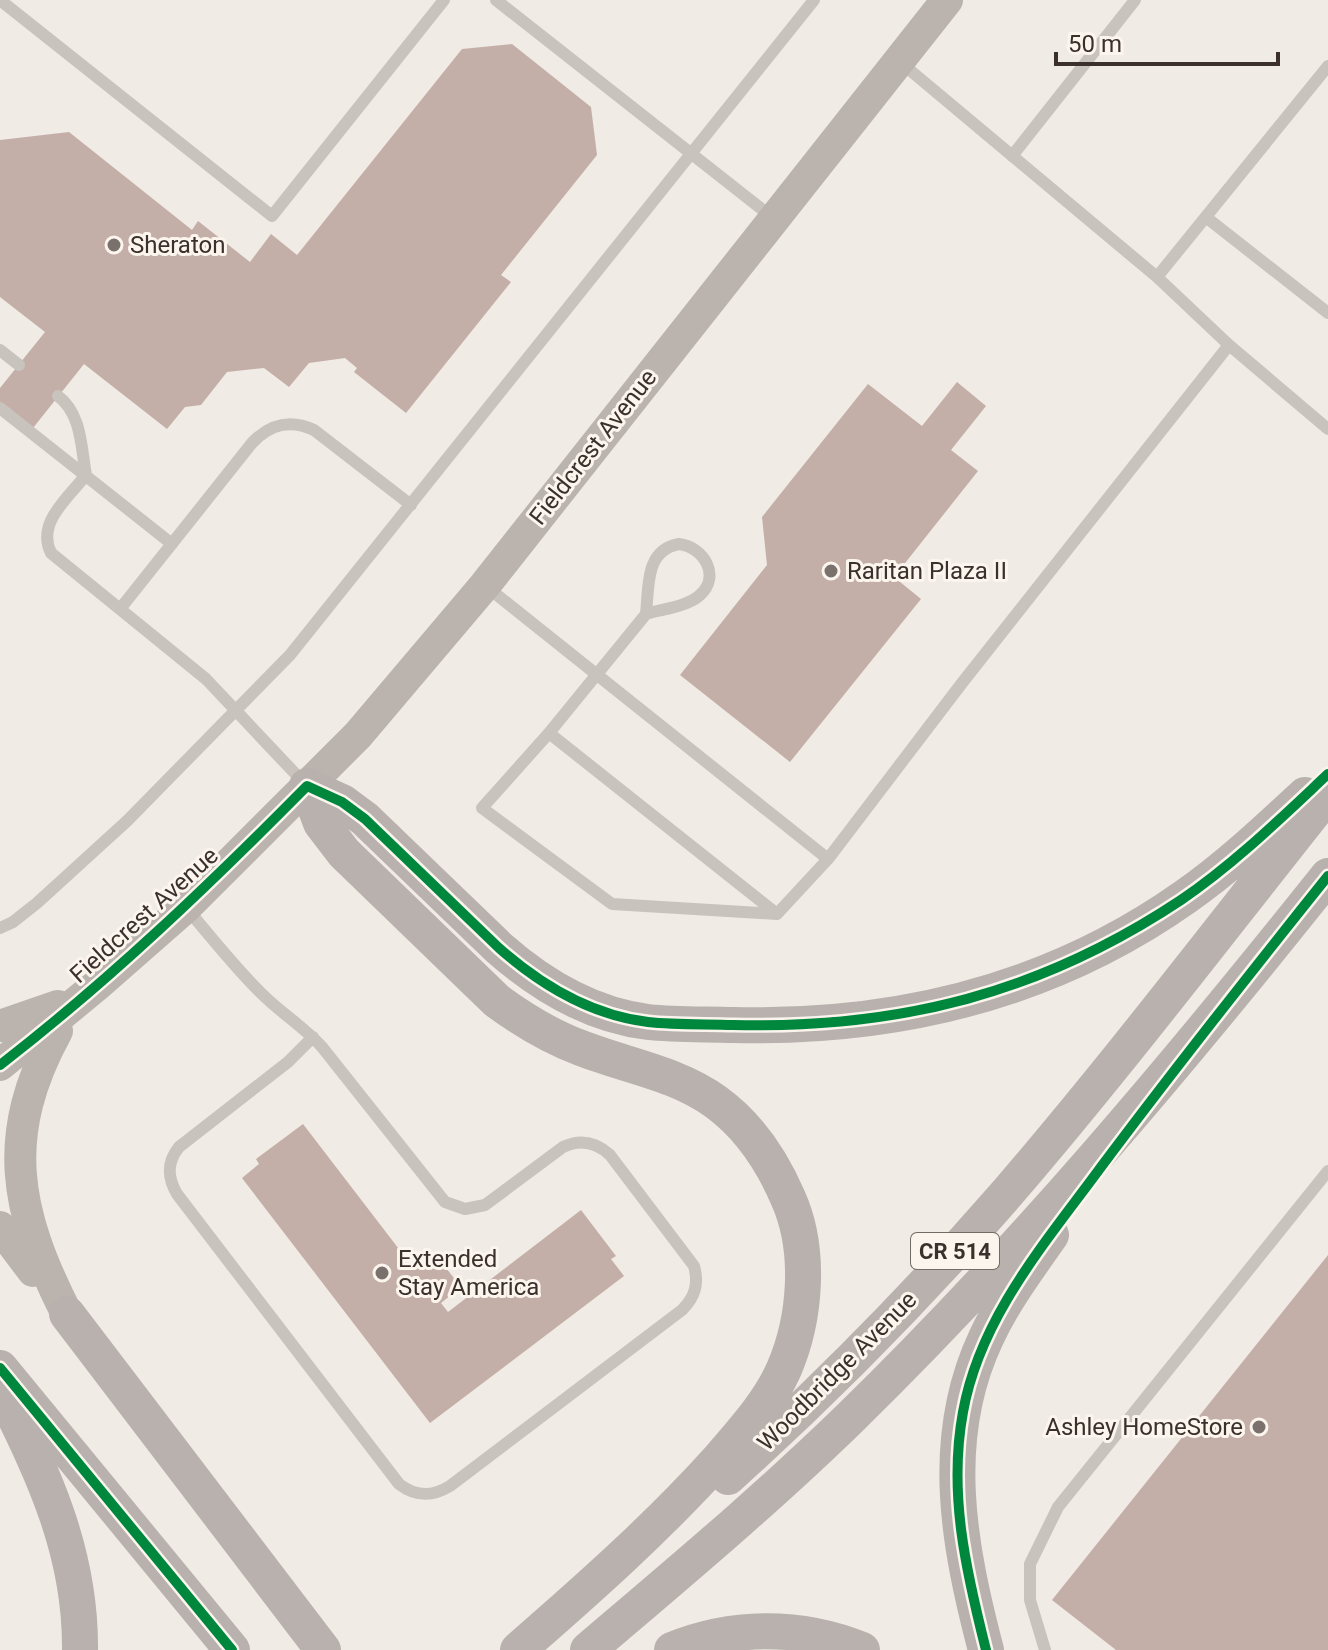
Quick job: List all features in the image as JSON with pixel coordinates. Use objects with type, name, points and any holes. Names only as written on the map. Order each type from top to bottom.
[{"type":"main road","points":[[307,786],[342,802],[365,819],[520,967],[560,993],[602,1011],[647,1022],[784,1026],[864,1020],[935,1008],[1010,986],[1074,959],[1130,931],[1182,899],[1234,859],[1328,774]]},
{"type":"main road","points":[[307,786],[321,823],[344,853],[497,1001],[560,1039],[681,1082],[733,1116],[774,1167],[798,1225],[802,1264],[798,1317],[787,1359],[772,1391],[734,1442],[658,1523],[520,1650]]},
{"type":"main road","name":"Woodbridge Avenue","points":[[520,1650],[625,1567],[748,1460],[902,1309],[1010,1190],[1328,794]]},
{"type":"main road","name":"Woodbridge Avenue","points":[[588,1650],[764,1499],[918,1350],[1072,1183],[1210,1022],[1328,876]]},
{"type":"main road","points":[[986,1650],[961,1537],[956,1487],[963,1412],[976,1363],[997,1318],[1022,1277],[1210,1022]]},
{"type":"main road","points":[[67,1314],[323,1650]]},
{"type":"main road","points":[[0,1368],[232,1650]]},
{"type":"main road","points":[[0,1388],[36,1463],[68,1543],[78,1596],[80,1650]]},
{"type":"main road","points":[[672,1650],[716,1636],[762,1631],[815,1636],[862,1650]]},
{"type":"street","name":"Fieldcrest Avenue","points":[[0,1065],[186,907],[358,735],[485,585],[947,0]]},
{"type":"street","points":[[0,1026],[55,1008],[96,986]]},
{"type":"street","points":[[67,1314],[39,1259],[21,1204],[12,1160],[12,1126],[23,1089],[45,1047],[96,986]]},
{"type":"street","points":[[0,1227],[67,1314]]},
{"type":"lane","points":[[0,0],[272,216],[444,0]]},
{"type":"lane","points":[[496,0],[773,218]]},
{"type":"lane","points":[[0,928],[25,913],[97,849],[238,710],[307,635],[814,0]]},
{"type":"lane","points":[[1012,156],[1135,0]]},
{"type":"lane","points":[[899,60],[1157,277],[1229,345],[1328,429]]},
{"type":"lane","points":[[1157,277],[1328,66]]},
{"type":"lane","points":[[1207,218],[1328,313]]},
{"type":"lane","points":[[777,914],[828,859],[962,683],[1229,345]]},
{"type":"lane","points":[[0,350],[19,365]]},
{"type":"lane","points":[[58,396],[70,407],[76,422],[86,475],[50,520],[46,538],[55,558],[194,668],[238,710],[307,786]]},
{"type":"lane","points":[[0,408],[172,544]]},
{"type":"lane","points":[[120,609],[252,443],[267,431],[285,424],[295,423],[314,430],[411,505]]},
{"type":"lane","points":[[646,614],[688,602],[702,593],[710,574],[706,559],[698,551],[679,544],[669,546],[658,554],[651,567],[646,614],[549,733],[482,808],[612,904],[777,914]]},
{"type":"lane","points":[[485,585],[828,859]]},
{"type":"lane","points":[[549,733],[777,914]]},
{"type":"lane","points":[[186,907],[252,985],[313,1037],[445,1202],[465,1209],[479,1208],[563,1147],[574,1143],[594,1144],[610,1155],[687,1255],[696,1273],[694,1293],[682,1310],[437,1493],[416,1494],[399,1484],[177,1194],[171,1182],[170,1163],[179,1147],[288,1062],[313,1037]]},
{"type":"lane","points":[[1045,1650],[1030,1600],[1030,1564],[1058,1507],[1328,1171]]},
{"type":"building","name":"Sheraton","points":[[512,44],[591,107],[597,155],[501,275],[511,282],[406,413],[354,372],[357,368],[345,358],[309,363],[289,387],[264,368],[227,372],[201,405],[185,407],[167,429],[84,364],[33,428],[0,403],[0,388],[45,332],[0,297],[0,140],[69,132],[192,230],[198,221],[250,262],[271,234],[297,255],[462,49]]},
{"type":"building","name":"Raritan Plaza II","points":[[957,382],[986,406],[951,450],[978,471],[894,577],[921,599],[790,762],[680,675],[767,565],[762,517],[868,384],[922,426]]},
{"type":"building","name":"Extended Stay America","points":[[303,1124],[415,1270],[435,1254],[461,1287],[441,1303],[448,1312],[581,1210],[616,1256],[611,1259],[624,1276],[430,1423],[242,1178],[259,1164],[256,1159]]},
{"type":"building","name":"Ashley HomeStore","points":[[1328,1255],[1328,1650],[1116,1650],[1052,1600]]},
{"type":"cycle path","points":[[0,1065],[158,931],[307,786],[342,802],[365,819],[499,948],[532,974],[568,996],[607,1013],[648,1022],[794,1025],[911,1012],[967,999],[1075,959],[1128,932],[1201,886],[1257,840],[1328,774]]},
{"type":"cycle path","points":[[986,1650],[961,1532],[957,1472],[963,1412],[984,1344],[1038,1252],[1185,1057],[1328,876]]},
{"type":"cycle path","points":[[0,1368],[232,1650]]},
{"type":"place","name":"Sheraton","points":[[114,245]]},
{"type":"place","name":"Raritan Plaza II","points":[[831,571]]},
{"type":"place","name":"Extended Stay America","points":[[382,1273]]},
{"type":"place","name":"Ashley HomeStore","points":[[1259,1427]]}]
